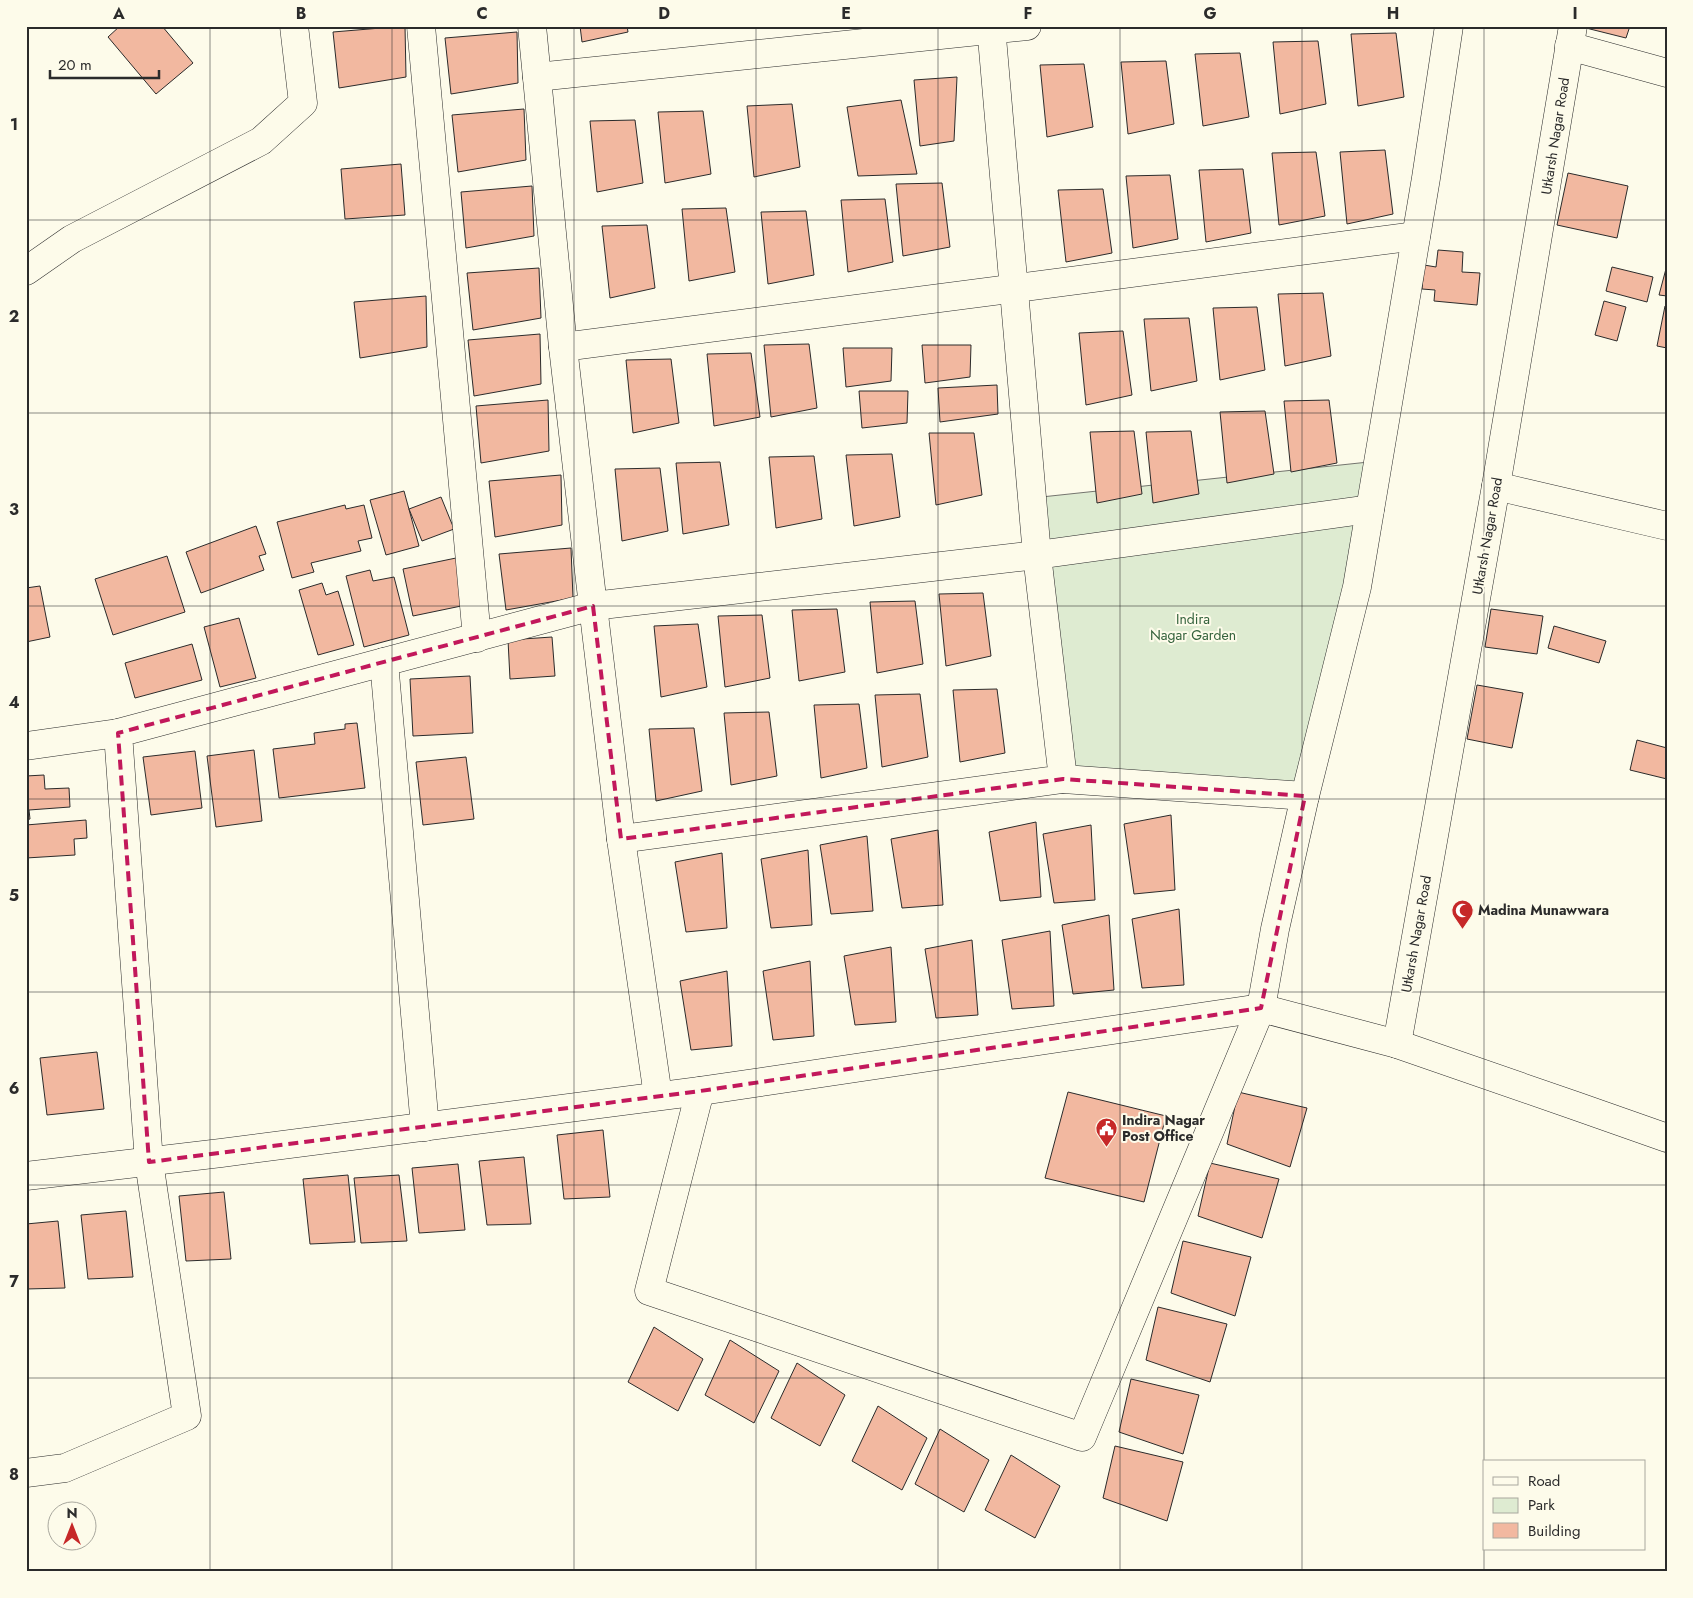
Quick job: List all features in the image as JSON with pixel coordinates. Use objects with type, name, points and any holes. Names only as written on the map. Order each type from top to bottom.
[{"type":"street","points":[[26,271],[72,239],[261,141],[303,103],[294,26]]},
{"type":"street","points":[[422,26],[477,638]]},
{"type":"street","points":[[532,26],[563,347],[593,606],[621,839],[658,1096]]},
{"type":"street","points":[[536,77],[991,28],[1027,26]]},
{"type":"street","points":[[700,1091],[649,1291],[1082,1437],[1261,1008],[1275,929],[1357,588],[1449,26]]},
{"type":"street","points":[[991,28],[1037,555],[1064,779]]},
{"type":"street","points":[[1571,36],[1667,73]]},
{"type":"street","name":"Utkarsh Nagar Road","points":[[1396,1044],[1496,486],[1571,36]]},
{"type":"street","points":[[563,347],[1416,236]]},
{"type":"street","points":[[1496,486],[1667,526]]},
{"type":"street","points":[[26,746],[118,733],[593,606],[1037,555],[1370,509]]},
{"type":"street","points":[[384,662],[425,1127]]},
{"type":"street","points":[[26,1472],[65,1468],[187,1416],[149,1162],[118,733]]},
{"type":"street","points":[[621,839],[1064,779],[1306,796]]},
{"type":"street","points":[[26,1176],[700,1091],[1261,1008],[1396,1044],[1667,1138]]},
{"type":"highlighted area","points":[[593,606],[621,839],[1063,779],[1305,796],[1261,1008],[700,1091],[149,1162],[118,733]]},
{"type":"green space","name":"Indira Nagar Garden","points":[[1378,461],[1305,796],[1063,779],[1032,498]]},
{"type":"building","points":[[120,26],[162,26],[193,63],[156,94],[108,37]]},
{"type":"building","points":[[405,26],[406,77],[339,88],[333,32]]},
{"type":"building","points":[[580,26],[627,26],[628,32],[582,42]]},
{"type":"building","points":[[1586,26],[1630,26],[1626,38],[1586,28]]},
{"type":"building","points":[[517,32],[518,83],[451,94],[445,38]]},
{"type":"building","points":[[1396,33],[1404,97],[1358,106],[1351,34]]},
{"type":"building","points":[[1318,41],[1326,104],[1280,114],[1273,42]]},
{"type":"building","points":[[1240,53],[1249,117],[1203,126],[1195,54]]},
{"type":"building","points":[[1166,61],[1174,124],[1128,134],[1121,62]]},
{"type":"building","points":[[1084,64],[1093,127],[1047,137],[1040,65]]},
{"type":"building","points":[[957,77],[954,141],[920,146],[914,80]]},
{"type":"building","points":[[901,100],[917,174],[858,176],[847,107]]},
{"type":"building","points":[[792,104],[800,167],[754,177],[747,106]]},
{"type":"building","points":[[524,109],[526,160],[458,172],[452,115]]},
{"type":"building","points":[[703,111],[711,174],[665,183],[658,112]]},
{"type":"building","points":[[635,120],[643,183],[597,192],[590,121]]},
{"type":"building","points":[[1385,150],[1393,214],[1347,224],[1340,152]]},
{"type":"building","points":[[1316,152],[1325,216],[1279,225],[1272,153]]},
{"type":"building","points":[[401,164],[405,215],[345,219],[341,169]]},
{"type":"building","points":[[1243,169],[1251,233],[1206,242],[1199,170]]},
{"type":"building","points":[[1568,173],[1628,186],[1617,238],[1557,225]]},
{"type":"building","points":[[1170,175],[1178,239],[1133,248],[1126,176]]},
{"type":"building","points":[[942,183],[950,247],[903,256],[896,184]]},
{"type":"building","points":[[532,186],[534,236],[466,248],[461,192]]},
{"type":"building","points":[[1103,189],[1112,253],[1066,262],[1058,190]]},
{"type":"building","points":[[885,199],[893,262],[848,272],[841,200]]},
{"type":"building","points":[[726,208],[735,272],[689,281],[682,209]]},
{"type":"building","points":[[806,211],[814,275],[768,284],[761,212]]},
{"type":"building","points":[[647,225],[655,288],[610,298],[602,226]]},
{"type":"building","points":[[1438,250],[1463,252],[1462,272],[1480,273],[1477,305],[1434,301],[1435,290],[1422,289],[1424,265],[1436,267]]},
{"type":"building","points":[[1667,265],[1667,296],[1659,295]]},
{"type":"building","points":[[1612,267],[1653,277],[1647,302],[1606,291]]},
{"type":"building","points":[[539,268],[541,318],[473,330],[467,273]]},
{"type":"building","points":[[1323,293],[1331,356],[1285,366],[1278,294]]},
{"type":"building","points":[[426,296],[427,347],[360,358],[354,302]]},
{"type":"building","points":[[1604,301],[1626,307],[1617,341],[1595,335]]},
{"type":"building","points":[[1665,306],[1667,306],[1667,348],[1657,346]]},
{"type":"building","points":[[1257,307],[1265,370],[1220,380],[1213,308]]},
{"type":"building","points":[[1189,318],[1197,381],[1151,391],[1144,319]]},
{"type":"building","points":[[1123,331],[1132,395],[1086,405],[1079,333]]},
{"type":"building","points":[[540,334],[541,384],[474,396],[468,340]]},
{"type":"building","points":[[809,344],[817,408],[771,417],[764,345]]},
{"type":"building","points":[[922,345],[971,345],[970,377],[925,383]]},
{"type":"building","points":[[843,348],[892,348],[891,381],[846,387]]},
{"type":"building","points":[[751,353],[760,417],[714,426],[707,354]]},
{"type":"building","points":[[671,359],[679,423],[633,433],[626,360]]},
{"type":"building","points":[[997,385],[998,414],[940,422],[938,388]]},
{"type":"building","points":[[859,391],[908,391],[907,423],[862,428]]},
{"type":"building","points":[[548,400],[549,451],[481,463],[476,406]]},
{"type":"building","points":[[1329,400],[1337,463],[1291,472],[1284,401]]},
{"type":"building","points":[[1265,411],[1274,474],[1227,483],[1220,412]]},
{"type":"building","points":[[1134,431],[1142,494],[1097,503],[1090,432]]},
{"type":"building","points":[[1191,431],[1199,494],[1153,503],[1146,432]]},
{"type":"building","points":[[929,433],[974,433],[982,495],[936,505]]},
{"type":"building","points":[[892,454],[900,517],[854,526],[846,455]]},
{"type":"building","points":[[814,456],[822,519],[776,528],[769,457]]},
{"type":"building","points":[[720,462],[729,525],[683,534],[676,463]]},
{"type":"building","points":[[660,468],[668,531],[622,541],[615,469]]},
{"type":"building","points":[[561,475],[562,525],[495,537],[489,481]]},
{"type":"building","points":[[404,491],[419,546],[386,555],[370,500]]},
{"type":"building","points":[[441,497],[454,529],[422,541],[409,509]]},
{"type":"building","points":[[345,505],[346,509],[364,505],[372,538],[358,541],[361,551],[311,563],[314,572],[292,578],[277,522]]},
{"type":"building","points":[[256,526],[266,554],[259,556],[264,570],[201,593],[186,552]]},
{"type":"building","points":[[571,548],[573,598],[506,610],[499,554]]},
{"type":"building","points":[[167,556],[185,612],[113,635],[95,579]]},
{"type":"building","points":[[456,558],[466,605],[413,616],[403,569]]},
{"type":"building","points":[[370,570],[373,581],[394,577],[409,635],[364,647],[346,576]]},
{"type":"building","points":[[322,583],[326,595],[338,591],[354,645],[318,655],[299,590]]},
{"type":"building","points":[[40,586],[50,637],[26,642],[26,588]]},
{"type":"building","points":[[983,593],[991,656],[946,666],[939,594]]},
{"type":"building","points":[[915,601],[923,664],[877,673],[870,602]]},
{"type":"building","points":[[837,609],[845,672],[799,681],[792,610]]},
{"type":"building","points":[[1491,609],[1543,616],[1537,654],[1485,647]]},
{"type":"building","points":[[762,615],[770,678],[725,687],[718,616]]},
{"type":"building","points":[[239,618],[256,678],[220,687],[204,627]]},
{"type":"building","points":[[698,624],[707,687],[661,697],[654,626]]},
{"type":"building","points":[[1554,626],[1606,641],[1599,663],[1548,648]]},
{"type":"building","points":[[552,637],[555,676],[510,679],[508,640]]},
{"type":"building","points":[[192,644],[202,680],[135,698],[125,663]]},
{"type":"building","points":[[470,676],[473,733],[413,736],[410,679]]},
{"type":"building","points":[[1477,685],[1523,693],[1512,748],[1467,739]]},
{"type":"building","points":[[997,689],[1005,753],[960,762],[953,690]]},
{"type":"building","points":[[920,694],[928,757],[882,767],[875,695]]},
{"type":"building","points":[[859,704],[867,768],[821,778],[814,705]]},
{"type":"building","points":[[769,712],[777,776],[731,785],[724,713]]},
{"type":"building","points":[[357,723],[365,788],[279,798],[273,749],[315,744],[314,733],[345,729],[345,724]]},
{"type":"building","points":[[694,728],[702,791],[656,801],[649,729]]},
{"type":"building","points":[[1637,740],[1667,748],[1667,779],[1630,770]]},
{"type":"building","points":[[254,750],[262,821],[216,827],[207,756]]},
{"type":"building","points":[[195,751],[202,808],[151,815],[143,757]]},
{"type":"building","points":[[466,757],[474,819],[423,825],[416,762]]},
{"type":"building","points":[[44,775],[45,789],[69,788],[70,807],[29,810],[30,819],[26,820],[26,776]]},
{"type":"building","points":[[1171,815],[1175,890],[1134,894],[1124,824]]},
{"type":"building","points":[[86,820],[87,838],[74,839],[75,855],[26,858],[26,825]]},
{"type":"building","points":[[1036,822],[1041,897],[1000,901],[989,832]]},
{"type":"building","points":[[1091,825],[1095,900],[1054,903],[1043,834]]},
{"type":"building","points":[[938,830],[943,905],[902,908],[891,839]]},
{"type":"building","points":[[867,836],[873,911],[831,914],[820,845]]},
{"type":"building","points":[[808,850],[812,925],[771,928],[761,859]]},
{"type":"building","points":[[722,853],[727,928],[686,932],[675,862]]},
{"type":"building","points":[[1179,909],[1184,985],[1142,988],[1132,919]]},
{"type":"building","points":[[1109,915],[1114,990],[1073,994],[1062,925]]},
{"type":"building","points":[[1050,931],[1054,1006],[1012,1009],[1002,940]]},
{"type":"building","points":[[972,940],[978,1015],[936,1018],[925,949]]},
{"type":"building","points":[[891,947],[896,1022],[855,1025],[844,956]]},
{"type":"building","points":[[810,961],[814,1036],[773,1040],[763,971]]},
{"type":"building","points":[[727,971],[732,1046],[691,1050],[680,981]]},
{"type":"building","points":[[97,1052],[104,1109],[47,1115],[40,1058]]},
{"type":"building","name":"Indira Nagar Post Office","points":[[1068,1092],[1166,1116],[1144,1202],[1045,1178]]},
{"type":"building","points":[[1238,1092],[1307,1108],[1290,1167],[1227,1144]]},
{"type":"building","points":[[603,1130],[610,1197],[564,1199],[557,1135]]},
{"type":"building","points":[[524,1157],[531,1224],[487,1225],[479,1161]]},
{"type":"building","points":[[1210,1163],[1279,1179],[1262,1238],[1198,1216]]},
{"type":"building","points":[[458,1164],[465,1230],[419,1233],[412,1168]]},
{"type":"building","points":[[348,1175],[355,1242],[310,1244],[303,1179]]},
{"type":"building","points":[[399,1175],[407,1241],[361,1243],[354,1178]]},
{"type":"building","points":[[224,1192],[231,1259],[186,1261],[179,1196]]},
{"type":"building","points":[[126,1211],[133,1277],[88,1279],[81,1215]]},
{"type":"building","points":[[58,1221],[65,1288],[26,1289],[26,1224]]},
{"type":"building","points":[[1183,1241],[1251,1257],[1235,1316],[1171,1293]]},
{"type":"building","points":[[1158,1307],[1227,1324],[1210,1382],[1146,1360]]},
{"type":"building","points":[[654,1327],[703,1359],[678,1411],[628,1382]]},
{"type":"building","points":[[730,1340],[779,1371],[754,1423],[705,1395]]},
{"type":"building","points":[[797,1363],[845,1395],[820,1446],[771,1418]]},
{"type":"building","points":[[1131,1379],[1199,1395],[1183,1454],[1119,1432]]},
{"type":"building","points":[[878,1406],[927,1438],[902,1490],[852,1461]]},
{"type":"building","points":[[940,1429],[989,1460],[964,1512],[915,1484]]},
{"type":"building","points":[[1115,1446],[1183,1462],[1167,1521],[1103,1498]]},
{"type":"building","points":[[1011,1455],[1060,1486],[1035,1538],[985,1510]]},
{"type":"place","name":"Madina Munawwara","points":[[1462,929]]},
{"type":"place","name":"Indira Nagar Post Office","points":[[1106,1147]]}]
